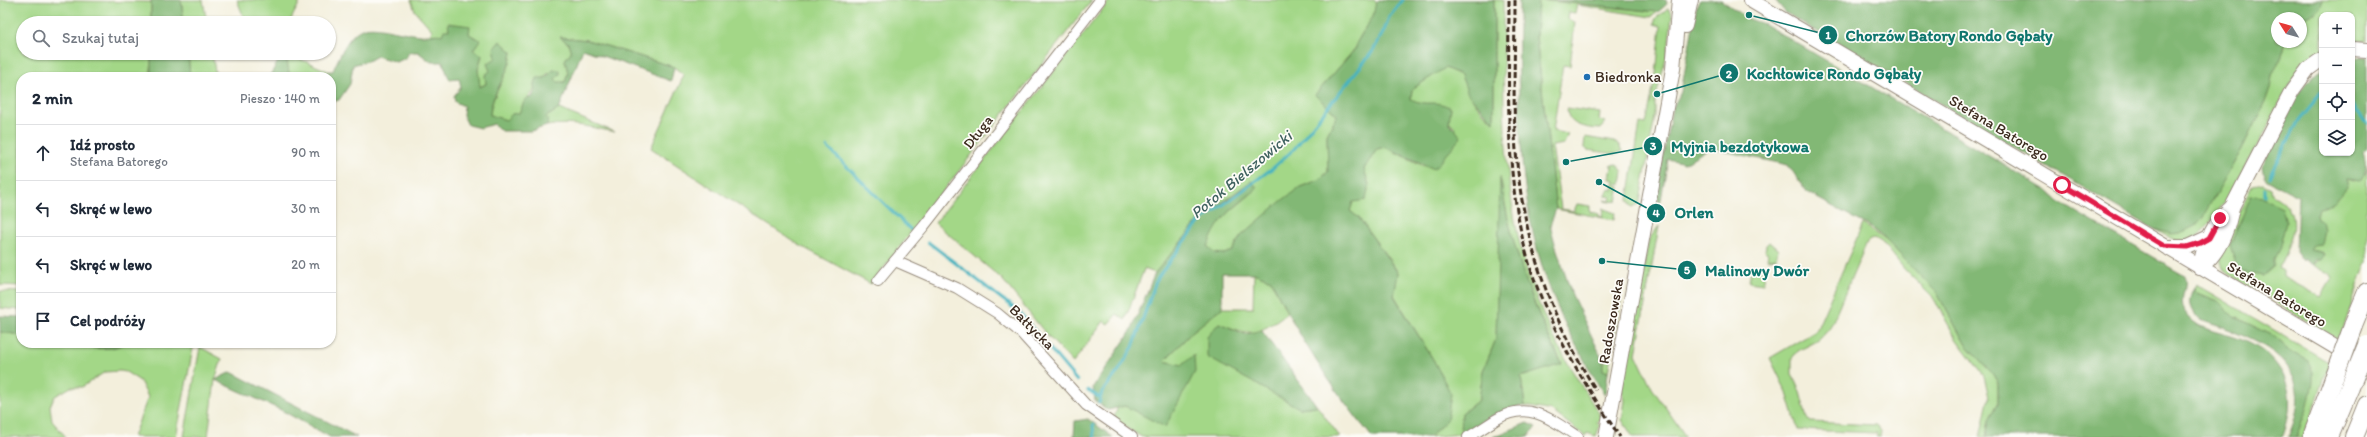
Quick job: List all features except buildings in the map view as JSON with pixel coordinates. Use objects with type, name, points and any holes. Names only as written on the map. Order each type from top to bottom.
[{"type":"highway","points":[[2312,437],[2367,292]]},
{"type":"highway","points":[[2329,437],[2367,345]]},
{"type":"highway","points":[[2354,437],[2367,405]]},
{"type":"street","name":"Długa","points":[[878,281],[1100,0]]},
{"type":"street","name":"Radoszowska","points":[[1673,69],[1679,0]]},
{"type":"street","name":"Radoszowska","points":[[1606,437],[1673,69],[1692,0]]},
{"type":"street","name":"Stefana Batorego","points":[[1743,0],[1754,3],[2367,366]]},
{"type":"street","points":[[2355,49],[2367,50]]},
{"type":"street","points":[[2200,268],[2215,253],[2230,222],[2232,207],[2292,91],[2308,69],[2319,61]]},
{"type":"street","points":[[2200,268],[2209,238],[2220,218],[2232,207]]},
{"type":"street","points":[[2164,246],[2187,247],[2209,238]]},
{"type":"street","name":"Bałtycka","points":[[895,261],[957,288],[997,313],[1020,333],[1086,405],[1132,437]]},
{"type":"street","points":[[1468,437],[1498,418],[1509,414],[1528,412],[1550,417],[1578,437]]},
{"type":"green space","points":[[0,0],[151,2],[151,16],[16,16],[16,60],[151,60],[151,72],[16,72],[16,286],[0,285]]},
{"type":"green space","points":[[151,0],[181,0],[183,16],[151,16]]},
{"type":"green space","points":[[181,0],[203,0],[206,16],[183,16]]},
{"type":"green space","points":[[237,0],[301,0],[293,16],[243,16]]},
{"type":"green space","points":[[411,0],[1092,0],[871,284],[799,245],[651,148],[684,75],[674,67],[587,40],[561,37],[568,43],[571,52],[565,60],[568,73],[565,82],[558,83],[548,73],[528,98],[519,113],[512,114],[506,120],[490,115],[494,99],[511,60],[512,52],[499,42],[496,58],[486,84],[479,87],[478,69],[482,56],[473,50],[448,23],[449,30],[442,35],[430,35],[432,30],[415,11]]},
{"type":"green space","points":[[1110,0],[1375,0],[1376,7],[1372,19],[1361,36],[1356,48],[1315,95],[1337,115],[1327,135],[1328,172],[1319,180],[1300,187],[1241,236],[1232,251],[1224,254],[1214,253],[1207,247],[1212,236],[1222,219],[1257,188],[1251,181],[1201,218],[1155,273],[1144,269],[1125,320],[1117,314],[1108,324],[1104,321],[1073,363],[1046,334],[1002,279],[935,223]]},
{"type":"green space","points":[[1379,0],[1494,0],[1494,122],[1468,94],[1461,75],[1445,68],[1412,89],[1411,99],[1422,103],[1445,105],[1451,108],[1449,122],[1461,137],[1434,169],[1385,147],[1377,149],[1364,169],[1369,185],[1366,200],[1353,202],[1350,211],[1359,218],[1398,273],[1394,296],[1434,361],[1451,394],[1447,420],[1429,437],[1372,437],[1343,400],[1304,342],[1271,280],[1254,273],[1222,273],[1222,308],[1193,331],[1164,361],[1182,365],[1194,355],[1195,372],[1165,427],[1125,406],[1108,410],[1095,401],[1093,387],[1131,331],[1155,273],[1201,218],[1252,181],[1257,189],[1228,214],[1216,228],[1208,247],[1214,253],[1224,254],[1232,251],[1241,236],[1280,202],[1300,187],[1319,180],[1328,172],[1327,135],[1337,115],[1315,95],[1356,48],[1357,42],[1373,16],[1376,2]]},
{"type":"green space","points":[[1494,0],[1503,0],[1507,160],[1519,239],[1529,278],[1556,342],[1602,418],[1597,422],[1600,426],[1596,436],[1587,433],[1585,436],[1552,411],[1525,406],[1521,377],[1562,363],[1551,342],[1524,275],[1510,228],[1501,181],[1496,339],[1483,371],[1479,400],[1462,413],[1461,434],[1429,437],[1447,420],[1434,361],[1394,295],[1398,272],[1359,218],[1350,211],[1353,202],[1369,185],[1364,169],[1377,149],[1385,147],[1424,166],[1455,127],[1430,103],[1422,105],[1411,99],[1412,89],[1445,68],[1461,75],[1474,101],[1494,122]]},
{"type":"green space","points":[[1519,0],[1538,0],[1536,37],[1556,209],[1550,225],[1572,295],[1603,360],[1603,370],[1608,372],[1605,396],[1574,342],[1561,315],[1549,286],[1538,251],[1530,216],[1524,181],[1519,108]]},
{"type":"green space","points":[[1538,0],[1658,12],[1651,17],[1577,5],[1575,13],[1568,12],[1567,19],[1575,22],[1570,66],[1563,65],[1553,131],[1568,134],[1564,144],[1552,146],[1561,209],[1574,211],[1577,204],[1590,206],[1590,212],[1599,214],[1599,216],[1602,217],[1604,211],[1602,208],[1615,213],[1614,220],[1556,209],[1536,37]]},
{"type":"green space","points":[[1546,0],[1666,0],[1667,4],[1658,12]]},
{"type":"green space","points":[[1700,0],[1721,0],[1749,19],[1764,24],[2045,189],[2059,202],[2183,275],[2185,285],[2182,302],[2183,308],[2187,315],[2194,322],[2204,328],[2237,338],[2253,345],[2266,354],[2276,364],[2284,377],[2288,390],[2289,405],[2287,420],[2282,437],[1986,437],[1989,421],[1998,403],[1998,383],[1992,373],[1966,345],[1937,293],[1881,235],[1869,226],[1808,193],[1788,165],[1709,148],[1685,163],[1668,159],[1660,205],[1656,195],[1672,109],[1681,92],[1697,4]]},
{"type":"green space","points":[[1775,0],[2323,0],[2320,7],[2312,15],[2307,17],[2307,12],[2271,12],[2271,48],[2284,48],[2272,76],[2265,102],[2242,149],[2202,218],[2195,226],[2180,233],[2172,234],[2154,229],[1786,13]]},
{"type":"green space","points":[[2323,0],[2367,0],[2367,41],[2355,41],[2355,12],[2319,12],[2319,53],[2300,68],[2291,81],[2244,170],[2213,218],[2199,234],[2188,241],[2166,236],[2154,229],[2168,232],[2180,232],[2191,227],[2202,217],[2242,149],[2265,102],[2272,76],[2284,48],[2307,48],[2307,17],[2315,13]]},
{"type":"green space","points":[[1668,8],[1672,15],[1668,51],[1655,100],[1655,116],[1640,201],[1639,204],[1632,207],[1628,200],[1640,123],[1646,124],[1656,74],[1661,26],[1654,24],[1656,18]]},
{"type":"green space","points":[[448,23],[470,26],[469,34],[480,40],[473,50],[482,55],[478,69],[480,87],[486,84],[485,75],[490,71],[487,64],[496,58],[494,48],[500,41],[512,52],[508,68],[493,99],[490,115],[506,120],[512,114],[519,113],[525,100],[532,97],[535,91],[534,86],[537,78],[545,78],[553,70],[560,70],[560,74],[555,79],[558,82],[565,82],[568,73],[565,60],[571,52],[568,43],[560,37],[587,40],[674,67],[671,81],[583,49],[559,109],[546,117],[548,121],[547,126],[531,131],[501,131],[494,124],[480,128],[468,125],[463,115],[464,106],[455,102],[454,96],[461,87],[459,78],[449,79],[443,62],[431,62],[418,52],[409,52],[406,58],[396,62],[377,56],[370,60],[353,65],[350,84],[339,100],[336,101],[336,72],[328,71],[333,71],[350,39],[358,31],[376,27],[420,35],[442,35],[444,30],[449,30]]},
{"type":"green space","points":[[2355,57],[2367,58],[2367,148],[2363,152],[2365,159],[2365,171],[2360,181],[2345,179],[2347,187],[2341,194],[2331,204],[2319,208],[2316,214],[2317,218],[2322,221],[2324,230],[2321,245],[2313,246],[2310,250],[2324,253],[2321,260],[2315,260],[2313,265],[2304,259],[2303,261],[2296,251],[2298,196],[2267,180],[2264,177],[2262,166],[2295,101],[2302,89],[2319,71],[2319,156],[2355,156]]},
{"type":"green space","points":[[151,60],[189,60],[190,72],[151,72]]},
{"type":"green space","points":[[189,60],[213,60],[215,72],[190,72]]},
{"type":"green space","points":[[279,60],[287,60],[289,72],[272,72]]},
{"type":"green space","points":[[287,60],[302,60],[328,71],[328,72],[289,72]]},
{"type":"green space","points":[[1567,108],[1600,113],[1599,120],[1606,122],[1600,129],[1583,127],[1570,119]]},
{"type":"green space","points":[[559,109],[615,132],[564,124],[547,126],[548,121],[546,117]]},
{"type":"green space","points":[[1585,137],[1614,142],[1619,145],[1622,151],[1616,154],[1587,150],[1584,147]]},
{"type":"green space","points":[[1617,164],[1623,172],[1621,184],[1617,183],[1616,186],[1620,187],[1617,201],[1608,202],[1605,200],[1610,201],[1611,197],[1606,196],[1608,189],[1613,190],[1615,180],[1610,179],[1612,166],[1610,165]]},
{"type":"green space","points":[[2367,168],[2367,261],[2339,340],[2230,275],[2225,270],[2220,256],[2221,248],[2252,186],[2263,184],[2271,188],[2272,194],[2282,201],[2289,209],[2292,218],[2293,227],[2288,248],[2278,268],[2283,271],[2283,277],[2321,297],[2333,277],[2313,265],[2324,253],[2310,250],[2313,246],[2316,214],[2319,208],[2347,187],[2345,179],[2353,181],[2365,174]]},
{"type":"green space","points":[[1500,177],[1504,201],[1516,249],[1541,319],[1562,364],[1521,377],[1525,406],[1516,407],[1499,413],[1461,434],[1462,413],[1479,400],[1483,371],[1496,339]]},
{"type":"green space","points":[[2251,196],[2263,198],[2282,207],[2286,222],[2279,250],[2274,260],[2274,266],[2263,276],[2238,271],[2230,245]]},
{"type":"green space","points":[[1863,224],[1890,243],[1937,293],[1966,345],[1992,373],[1998,383],[1998,403],[1989,421],[1986,437],[1980,437],[1989,397],[1984,376],[1957,340],[1934,299],[1905,270],[1885,245],[1874,238],[1867,242],[1830,328],[1819,340],[1798,351],[1792,358],[1792,374],[1800,392],[1807,419],[1811,422],[1876,425],[1881,431],[1880,437],[1876,437],[1877,433],[1798,430],[1787,393],[1770,358],[1816,331]]},
{"type":"green space","points":[[1659,226],[1636,354],[1652,388],[1686,437],[1633,437],[1622,420],[1625,400],[1621,387],[1649,239]]},
{"type":"green space","points":[[1769,242],[1778,250],[1776,258],[1767,259],[1768,252],[1765,251],[1766,245]]},
{"type":"green space","points":[[1751,267],[1766,270],[1763,284],[1749,282]]},
{"type":"green space","points":[[1254,273],[1271,280],[1287,313],[1268,326],[1254,332],[1240,331],[1218,323],[1299,408],[1317,406],[1340,437],[1142,437],[1113,420],[1118,407],[1125,406],[1165,426],[1194,356],[1182,365],[1164,361],[1193,331],[1222,308],[1253,308]]},
{"type":"green space","points":[[2196,284],[2330,363],[2304,437],[2296,437],[2308,403],[2293,353],[2276,337],[2234,317],[2218,301],[2195,292],[2193,290]]},
{"type":"green space","points":[[2194,287],[2195,292],[2218,301],[2234,317],[2276,337],[2293,353],[2308,361],[2313,372],[2313,383],[2307,409],[2296,437],[2288,437],[2296,411],[2297,389],[2291,372],[2279,358],[2263,346],[2244,336],[2200,320],[2193,312],[2190,305],[2190,297]]},
{"type":"green space","points":[[0,291],[16,292],[16,310],[0,308]]},
{"type":"green space","points":[[1621,300],[1608,372],[1605,372],[1602,368],[1603,360],[1605,363],[1615,314]]},
{"type":"green space","points":[[0,316],[16,317],[16,334],[0,332]]},
{"type":"green space","points":[[1219,323],[1245,334],[1262,331],[1317,406],[1299,408],[1207,357],[1207,337]]},
{"type":"green space","points":[[0,332],[16,334],[16,348],[193,348],[176,437],[133,437],[148,397],[140,381],[126,372],[120,371],[105,372],[82,387],[71,387],[55,396],[50,406],[52,421],[66,437],[0,437]]},
{"type":"green space","points":[[200,348],[202,348],[222,359],[215,380],[208,437],[184,437]]},
{"type":"green space","points":[[231,372],[357,437],[330,437],[281,410],[215,380]]},
{"type":"green space","points":[[1088,419],[1113,437],[1074,437],[1075,421]]},
{"type":"green space","points":[[1527,423],[1536,427],[1528,437],[1493,437]]},
{"type":"waterway","name":"Potok Bielszowicki","points":[[1099,403],[1102,392],[1118,372],[1133,347],[1156,281],[1166,266],[1199,223],[1274,167],[1294,149],[1373,51],[1384,31],[1389,17],[1403,0]]},
{"type":"waterway","points":[[2269,177],[2299,120],[2319,96]]},
{"type":"waterway","points":[[2355,109],[2367,123]]},
{"type":"waterway","name":"Potok Bielszowicki","points":[[827,147],[911,230]]},
{"type":"waterway","points":[[2264,188],[2264,196]]},
{"type":"waterway","name":"Potok Bielszowicki","points":[[928,242],[1019,312],[1077,381]]},
{"type":"waterway","name":"Potok Bielszowicki","points":[[1088,390],[1100,398]]},
{"type":"waterway","name":"Potok Bielszowicki","points":[[1093,425],[1094,437]]},
{"type":"railway","points":[[1509,0],[1510,150],[1514,188],[1528,261],[1541,297],[1558,334],[1587,386],[1620,437]]},
{"type":"railway","points":[[1515,0],[1515,143],[1521,193],[1527,223],[1534,253],[1554,309],[1566,337],[1596,390]]},
{"type":"place","name":"Chorzów Batory Rondo Gębały","points":[[1749,15]]},
{"type":"place","name":"Biedronka","points":[[1587,77]]},
{"type":"place","name":"Kochłowice Rondo Gębały","points":[[1657,94]]},
{"type":"place","name":"Myjnia bezdotykowa","points":[[1566,162]]},
{"type":"place","name":"Orlen","points":[[1599,182]]},
{"type":"place","name":"Malinowy Dwór","points":[[1602,261]]},
{"type":"route","points":[[2062,185],[2164,246],[2187,247],[2200,243],[2209,238],[2220,218]]}]
